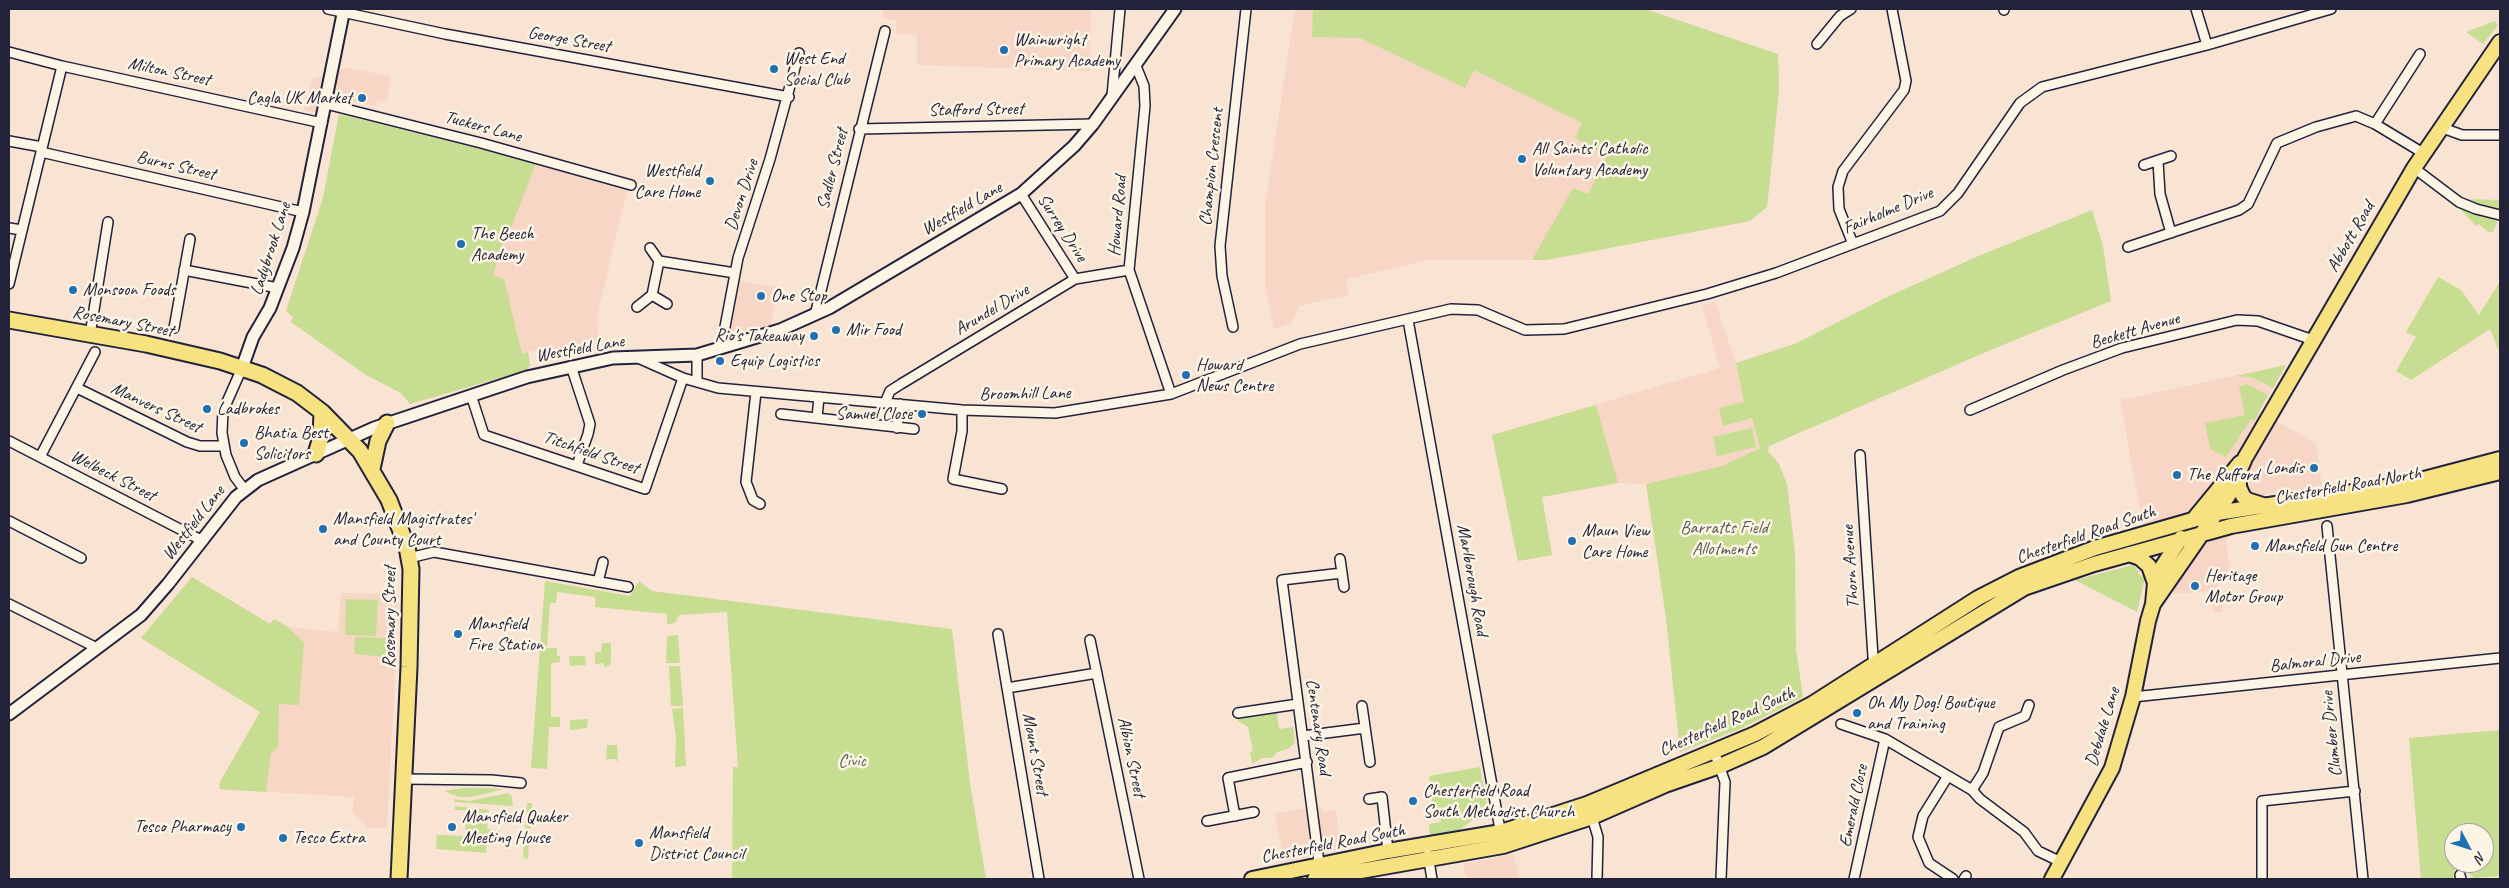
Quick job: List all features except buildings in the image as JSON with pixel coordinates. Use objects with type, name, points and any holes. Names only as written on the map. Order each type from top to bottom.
[{"type":"highway","name":"Rosemary Street","points":[[9,320],[146,344],[242,368],[281,384],[322,412],[350,438],[372,469],[389,500],[409,558],[411,581],[410,648],[399,879]]},
{"type":"highway","points":[[316,454],[321,437],[322,412]]},
{"type":"highway","points":[[372,469],[378,441],[387,423]]},
{"type":"main road","name":"Abbott Road","points":[[2202,533],[2217,513],[2239,475],[2245,458],[2422,153],[2500,42]]},
{"type":"main road","name":"Abbott Road","points":[[2179,541],[2193,519],[2221,483],[2245,458]]},
{"type":"main road","name":"Chesterfield Road North","points":[[2217,513],[2405,484],[2500,459]]},
{"type":"main road","name":"Chesterfield Road North","points":[[2202,533],[2234,525],[2407,495],[2500,472]]},
{"type":"main road","points":[[2239,475],[2239,487],[2243,496],[2255,503],[2266,506]]},
{"type":"main road","name":"Chesterfield Road South","points":[[1260,878],[1318,874],[1427,851],[1502,839],[1720,766],[1763,747],[1882,668],[1978,598],[2020,577],[2095,548],[2217,513]]},
{"type":"main road","name":"Chesterfield Road South","points":[[1590,810],[1714,751],[1755,734],[1882,668],[2024,588],[2202,533]]},
{"type":"main road","name":"Debdale Lane","points":[[2153,604],[2202,533]]},
{"type":"main road","name":"Debdale Lane","points":[[2052,879],[2112,768],[2133,697],[2153,604],[2155,583],[2162,567],[2179,541]]},
{"type":"main road","points":[[2129,554],[2140,558],[2149,566],[2155,583]]},
{"type":"main road","name":"Chesterfield Road South","points":[[1318,874],[1388,851],[1427,851]]},
{"type":"street","name":"George Street","points":[[328,9],[344,10],[445,34],[788,97]]},
{"type":"street","points":[[1112,98],[1120,9]]},
{"type":"street","name":"Westfield Lane","points":[[9,714],[141,614],[244,489],[258,480],[387,423],[527,377],[613,358],[696,355],[780,330],[815,315],[1021,194],[1074,146],[1093,124],[1175,9]]},
{"type":"street","name":"Champion Crescent","points":[[1233,327],[1222,276],[1220,246],[1246,9]]},
{"type":"street","points":[[1817,44],[1840,16],[1852,9]]},
{"type":"street","points":[[1853,244],[1839,209],[1838,187],[1843,171],[1904,90],[1906,81],[1892,9]]},
{"type":"street","points":[[2196,9],[2207,45]]},
{"type":"street","name":"Fairholme Drive","points":[[1408,320],[1451,309],[1478,310],[1525,330],[1564,329],[1707,294],[1776,273],[1940,210],[1958,193],[2020,103],[2042,88],[2207,45],[2326,9]]},
{"type":"street","name":"Ladybrook Lane","points":[[244,489],[235,477],[224,446],[222,433],[223,411],[253,337],[270,308],[303,212],[344,10]]},
{"type":"street","name":"Sadler Street","points":[[815,315],[885,31]]},
{"type":"street","name":"Milton Street","points":[[9,52],[62,66],[322,123]]},
{"type":"street","name":"Devon Drive","points":[[721,348],[735,273],[788,97],[799,53]]},
{"type":"street","points":[[2375,124],[2420,54]]},
{"type":"street","points":[[9,284],[62,66]]},
{"type":"street","name":"Howard Road","points":[[1136,66],[1144,86],[1145,106],[1129,270],[1171,394]]},
{"type":"street","name":"Tuckers Lane","points":[[326,104],[481,143],[631,185]]},
{"type":"street","points":[[2128,247],[2239,210],[2248,204],[2272,150],[2285,138],[2350,116],[2365,118],[2422,153]]},
{"type":"street","name":"Stafford Street","points":[[860,129],[1093,124]]},
{"type":"street","points":[[2440,128],[2462,135],[2500,136]]},
{"type":"street","name":"Burns Street","points":[[9,141],[303,212]]},
{"type":"street","points":[[2144,165],[2171,156]]},
{"type":"street","points":[[2158,161],[2160,194],[2172,232]]},
{"type":"street","points":[[2414,168],[2459,202],[2476,209],[2500,215]]},
{"type":"street","name":"Surrey Drive","points":[[1021,194],[1076,279]]},
{"type":"street","points":[[90,335],[108,222]]},
{"type":"street","points":[[9,228],[22,230]]},
{"type":"street","points":[[174,328],[190,239]]},
{"type":"street","points":[[637,307],[652,295],[659,261],[650,248]]},
{"type":"street","points":[[659,261],[735,273]]},
{"type":"street","points":[[184,270],[278,288]]},
{"type":"street","name":"Arundel Drive","points":[[885,403],[890,391],[1076,279],[1129,270]]},
{"type":"street","points":[[652,295],[667,304]]},
{"type":"street","name":"Broomhill Lane","points":[[636,357],[683,378],[718,388],[962,410],[1055,413],[1171,394],[1214,383],[1300,344],[1408,320]]},
{"type":"street","name":"Marlborough Road","points":[[1408,320],[1502,839]]},
{"type":"street","name":"Beckett Avenue","points":[[1970,410],[2063,370],[2122,348],[2237,320],[2258,321],[2313,340]]},
{"type":"street","points":[[1300,344],[1302,353]]},
{"type":"street","points":[[40,457],[95,352]]},
{"type":"street","points":[[696,355],[697,382]]},
{"type":"street","points":[[571,366],[590,424],[577,465]]},
{"type":"street","name":"Titchfield Street","points":[[471,395],[484,435],[644,489],[683,378]]},
{"type":"street","name":"Manvers Street","points":[[77,388],[187,442],[200,446],[224,446]]},
{"type":"street","points":[[756,392],[746,482],[752,500],[760,504]]},
{"type":"street","points":[[817,418],[819,397]]},
{"type":"street","points":[[898,428],[900,404]]},
{"type":"street","points":[[962,410],[962,431],[953,479],[1002,489]]},
{"type":"street","points":[[781,414],[914,430]]},
{"type":"street","name":"Welbeck Street","points":[[9,441],[203,541]]},
{"type":"street","name":"Thorn Avenue","points":[[1860,455],[1874,657],[1882,668]]},
{"type":"street","points":[[9,521],[81,558]]},
{"type":"street","name":"Clumber Drive","points":[[2327,526],[2355,791],[2362,879]]},
{"type":"street","points":[[409,558],[434,552],[628,587]]},
{"type":"street","points":[[1340,559],[1344,587]]},
{"type":"street","points":[[598,582],[603,562]]},
{"type":"street","name":"Centenary Road","points":[[1318,874],[1307,762],[1282,580],[1342,573]]},
{"type":"street","points":[[9,604],[97,648]]},
{"type":"street","name":"Mount Street","points":[[998,634],[1039,879]]},
{"type":"street","name":"Albion Street","points":[[1090,640],[1139,879]]},
{"type":"street","name":"Balmoral Drive","points":[[2133,697],[2500,658]]},
{"type":"street","points":[[1007,688],[1097,674]]},
{"type":"street","points":[[1238,713],[1298,704]]},
{"type":"street","points":[[1972,790],[1983,773],[1999,728],[2024,716],[2029,705]]},
{"type":"street","points":[[1362,706],[1370,762]]},
{"type":"street","points":[[1841,724],[1885,739],[1972,790],[1980,799],[2024,832],[2038,851],[2061,862]]},
{"type":"street","points":[[1303,736],[1365,728]]},
{"type":"street","name":"Emerald Close","points":[[1854,879],[1885,739]]},
{"type":"street","points":[[1714,751],[1725,782],[1721,879]]},
{"type":"street","points":[[1235,816],[1228,778],[1307,762]]},
{"type":"street","points":[[1948,776],[1923,816],[1918,837],[1929,863],[1953,879]]},
{"type":"street","points":[[404,779],[491,780],[521,783]]},
{"type":"street","points":[[2262,879],[2262,801],[2355,791]]},
{"type":"street","points":[[1369,799],[1382,797],[1388,851]]},
{"type":"street","points":[[1590,810],[1598,837],[1597,879]]},
{"type":"street","points":[[1208,821],[1254,812]]},
{"type":"street","points":[[1427,851],[1432,879]]},
{"type":"shaded area","name":"Wainwright Primary Academy","points":[[883,9],[1091,9],[1090,71],[917,65],[917,35],[895,34],[897,21],[883,18]]},
{"type":"shaded area","name":"All Saints' Catholic Voluntary Academy","points":[[1295,9],[1645,9],[1778,54],[1779,90],[1767,207],[1750,221],[1547,260],[1429,260],[1346,279],[1349,295],[1299,306],[1291,324],[1274,329],[1265,287],[1265,205]]},
{"type":"shaded area","points":[[346,68],[391,76],[387,101],[377,100],[376,106],[350,101],[313,112],[304,110],[312,79]]},
{"type":"shaded area","name":"The Beech Academy","points":[[339,114],[628,188],[597,315],[599,350],[546,362],[541,360],[539,350],[528,352],[530,365],[527,370],[410,404],[401,393],[366,375],[291,322],[293,317],[286,311],[323,198]]},
{"type":"shaded area","points":[[740,281],[778,287],[771,324],[730,336]]},
{"type":"shaded area","points":[[1715,302],[1736,363],[1744,402],[1723,425],[1752,418],[1760,448],[1722,466],[1646,484],[1618,483],[1542,497],[1552,555],[1518,561],[1492,435],[1720,368],[1702,306]]},
{"type":"shaded area","points":[[2286,365],[2259,411],[2316,444],[2322,486],[2266,494],[2226,541],[2231,573],[2216,575],[2223,612],[2214,613],[2210,591],[2174,594],[2142,521],[2120,400]]},
{"type":"shaded area","points":[[192,577],[270,624],[274,619],[288,627],[338,632],[341,593],[399,594],[387,828],[368,828],[352,811],[354,797],[219,789],[220,782],[260,712],[141,638]]},
{"type":"shaded area","points":[[1321,806],[1322,812],[1336,811],[1341,850],[1285,862],[1274,813]]},
{"type":"shaded area","points":[[1513,854],[1520,879],[1467,879],[1463,864]]},
{"type":"green space","points":[[1313,9],[1645,9],[1778,54],[1779,90],[1767,207],[1750,221],[1547,260],[1532,260],[1573,188],[1588,194],[1607,156],[1575,138],[1582,123],[1474,70],[1465,88],[1360,38],[1312,37]]},
{"type":"green space","points":[[2495,21],[2498,25],[2483,44],[2466,32]]},
{"type":"green space","name":"The Beech Academy","points":[[339,114],[536,163],[509,233],[506,232],[493,275],[504,279],[522,354],[528,352],[530,365],[527,370],[410,404],[401,393],[366,375],[291,322],[293,317],[286,311],[323,198]]},
{"type":"green space","points":[[2462,199],[2500,200],[2500,212],[2482,207]]},
{"type":"green space","points":[[2460,209],[2496,218],[2497,223],[2493,232],[2488,232],[2479,224],[2476,226]]},
{"type":"green space","name":"Barratts Field Allotments","points":[[2092,210],[2103,246],[2111,301],[1993,349],[1769,446],[1768,451],[1779,464],[1787,484],[1795,553],[1796,649],[1803,697],[1740,729],[1680,752],[1666,618],[1646,484],[1722,466],[1760,448],[1752,418],[1723,426],[1719,408],[1744,402],[1736,363],[1797,343],[1883,299],[1976,257]]},
{"type":"green space","points":[[2438,277],[2461,290],[2479,315],[2500,281],[2500,354],[2490,329],[2411,380],[2396,371],[2416,337],[2406,332]]},
{"type":"green space","points":[[2286,365],[2273,388],[2251,377],[2236,376]]},
{"type":"green space","points":[[2246,384],[2268,395],[2254,421],[2251,419],[2226,457],[2210,449],[2205,423],[2245,415],[2239,387]]},
{"type":"green space","points":[[1596,405],[1618,483],[1542,497],[1552,555],[1518,561],[1492,435]]},
{"type":"green space","points":[[1752,428],[1756,447],[1717,456],[1713,437]]},
{"type":"green space","points":[[2133,565],[2139,571],[2138,574],[2145,578],[2137,612],[2075,580]]},
{"type":"green space","points":[[192,577],[270,624],[274,619],[288,627],[304,643],[299,705],[279,704],[278,747],[271,754],[266,792],[219,789],[220,782],[260,712],[141,638]]},
{"type":"green space","name":"Civic","points":[[545,581],[630,596],[639,581],[652,591],[952,629],[970,783],[986,879],[732,879],[733,767],[738,767],[727,612],[679,615],[675,623],[667,624],[667,614],[595,607],[595,597],[557,592],[556,603],[550,603],[547,648],[557,648],[557,656],[560,656],[560,662],[551,663],[551,717],[560,717],[560,727],[549,727],[547,769],[531,768]]},
{"type":"green space","points":[[346,599],[378,600],[376,636],[345,635]]},
{"type":"green space","points":[[678,635],[680,663],[666,663],[667,636]]},
{"type":"green space","points":[[355,637],[389,638],[388,657],[354,654]]},
{"type":"green space","points":[[602,643],[611,643],[610,665],[604,667],[604,663],[595,664],[595,652],[601,652]]},
{"type":"green space","points":[[569,656],[585,656],[586,665],[570,666]]},
{"type":"green space","points":[[669,666],[680,666],[683,706],[671,706]]},
{"type":"green space","points":[[683,708],[686,766],[675,767],[676,737],[672,709]]},
{"type":"green space","points":[[1277,713],[1279,729],[1293,727],[1295,743],[1288,749],[1277,752],[1272,758],[1262,758],[1252,764],[1250,752],[1253,751],[1248,727],[1237,719]]},
{"type":"green space","points":[[588,719],[587,728],[570,730],[570,720]]},
{"type":"green space","points":[[2500,730],[2500,876],[2474,878],[2469,873],[2494,873],[2494,823],[2444,823],[2444,873],[2454,873],[2453,879],[2421,879],[2409,738]]},
{"type":"green space","points":[[607,745],[617,745],[618,762],[615,759],[608,759],[606,762]]},
{"type":"green space","points":[[1480,767],[1487,806],[1486,810],[1459,830],[1430,835],[1429,824],[1441,822],[1439,811],[1433,811],[1429,776]]},
{"type":"green space","points":[[463,788],[504,789],[471,797],[459,797],[444,791]]},
{"type":"green space","points":[[508,793],[512,797],[513,806],[455,802],[453,799],[469,801]]},
{"type":"green space","points":[[527,803],[532,803],[528,859],[523,858]]},
{"type":"green space","points":[[455,806],[489,810],[487,829],[500,831],[500,836],[487,835],[486,853],[436,849],[437,835],[466,836],[465,810],[455,810]]},
{"type":"place","name":"Wainwright Primary Academy","points":[[1004,50]]},
{"type":"place","name":"West End Social Club","points":[[774,69]]},
{"type":"place","name":"Cagla UK Market","points":[[362,98]]},
{"type":"place","name":"All Saints' Catholic Voluntary Academy","points":[[1522,159]]},
{"type":"place","name":"Westfield Care Home","points":[[710,181]]},
{"type":"place","name":"The Beech Academy","points":[[461,244]]},
{"type":"place","name":"Monsoon Foods","points":[[73,290]]},
{"type":"place","name":"One Stop","points":[[761,296]]},
{"type":"place","name":"Mir Food","points":[[836,330]]},
{"type":"place","name":"Rio's Takeaway","points":[[814,336]]},
{"type":"place","name":"Equip Logistics","points":[[720,361]]},
{"type":"place","name":"Howard News Centre","points":[[1186,375]]},
{"type":"place","name":"Ladbrokes","points":[[207,409]]},
{"type":"place","name":"Samuel Close","points":[[922,414]]},
{"type":"place","name":"Bhatia Best Solicitors","points":[[244,443]]},
{"type":"place","name":"Londis","points":[[2314,468]]},
{"type":"place","name":"The Rufford","points":[[2177,475]]},
{"type":"place","name":"Mansfield Magistrates' and County Court","points":[[323,529]]},
{"type":"place","name":"Maun View Care Home","points":[[1572,541]]},
{"type":"place","name":"Mansfield Gun Centre","points":[[2255,546]]},
{"type":"place","name":"Heritage Motor Group","points":[[2195,586]]},
{"type":"place","name":"Mansfield Fire Station","points":[[458,634]]},
{"type":"place","name":"Oh My Dog! Boutique and Training","points":[[1857,713]]},
{"type":"place","name":"Chesterfield Road South Methodist Church","points":[[1413,801]]},
{"type":"place","name":"Tesco Pharmacy","points":[[241,827]]},
{"type":"place","name":"Mansfield Quaker Meeting House","points":[[452,827]]},
{"type":"place","name":"Tesco Extra","points":[[283,838]]},
{"type":"place","name":"Mansfield District Council","points":[[639,843]]}]
